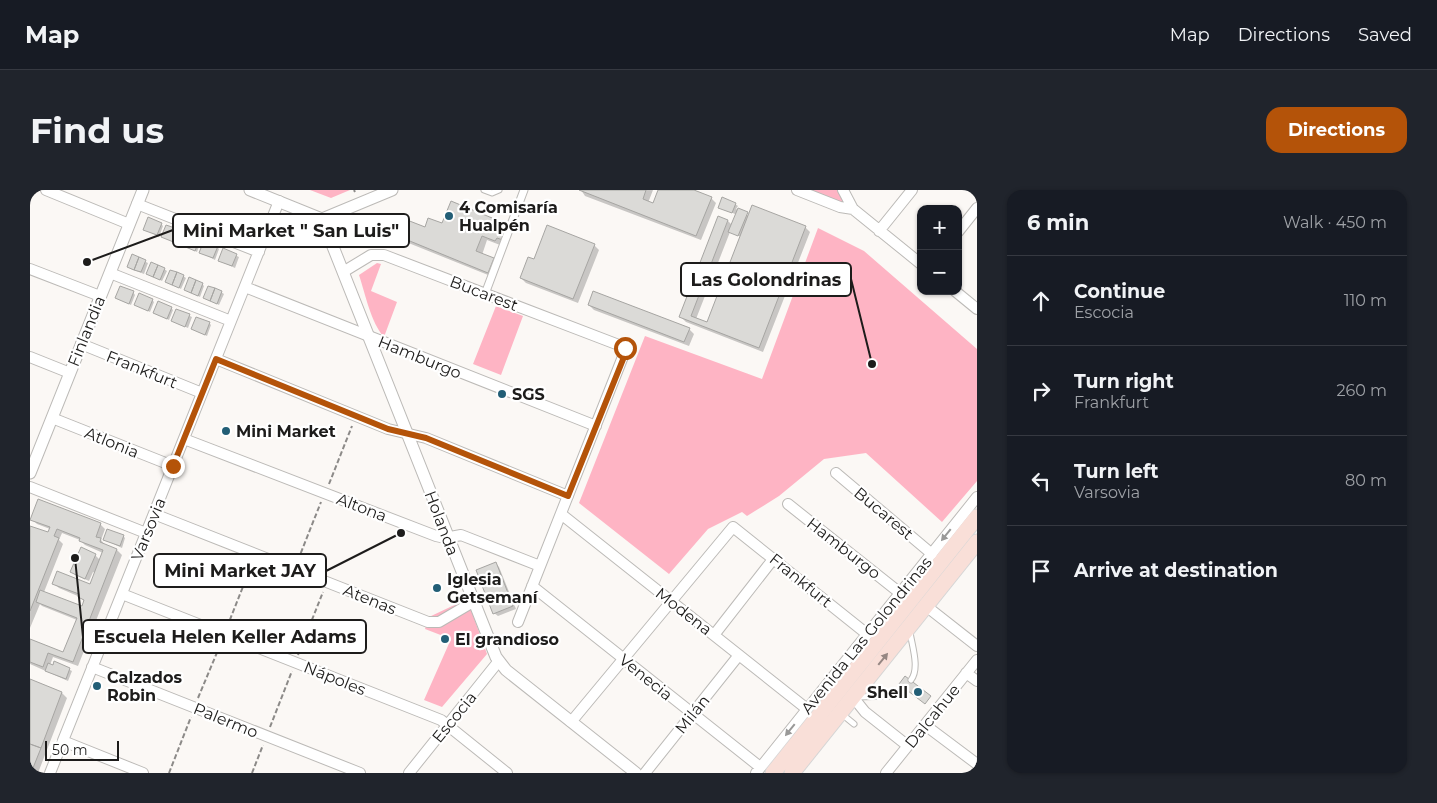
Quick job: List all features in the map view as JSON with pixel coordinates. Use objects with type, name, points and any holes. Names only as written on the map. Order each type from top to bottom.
[{"type":"main road","name":"Avenida Las Golondrinas","points":[[763,771],[977,517]]},
{"type":"main road","name":"Avenida Las Golondrinas","points":[[792,773],[926,606],[974,552]]},
{"type":"street","points":[[46,190],[129,224]]},
{"type":"street","name":"Finlandia","points":[[30,473],[32,460],[52,418],[143,190]]},
{"type":"street","points":[[250,190],[322,219],[392,190]]},
{"type":"street","points":[[485,294],[524,190]]},
{"type":"street","points":[[797,190],[840,207],[853,210]]},
{"type":"street","points":[[843,190],[853,210],[917,261]]},
{"type":"street","points":[[879,231],[912,190]]},
{"type":"street","name":"Varsovia","points":[[50,773],[279,201]]},
{"type":"street","points":[[137,204],[258,252]]},
{"type":"street","points":[[962,227],[977,208]]},
{"type":"street","name":"Holanda","points":[[322,219],[498,662],[636,773]]},
{"type":"street","name":"Bucarest","points":[[343,272],[368,256],[380,254],[624,347],[626,349],[596,426]]},
{"type":"street","points":[[30,269],[100,296]]},
{"type":"street","points":[[110,273],[231,321]]},
{"type":"street","name":"Hamburgo","points":[[245,287],[596,426]]},
{"type":"street","points":[[959,295],[977,309]]},
{"type":"street","name":"Frankfurt","points":[[81,344],[202,393]]},
{"type":"street","points":[[30,357],[70,373]]},
{"type":"street","points":[[216,359],[388,429],[426,438],[568,496]]},
{"type":"street","name":"Atlonia","points":[[52,418],[173,466]]},
{"type":"street","points":[[518,622],[596,426]]},
{"type":"street","name":"Altona","points":[[184,439],[436,536],[448,538],[459,535],[464,536],[540,566]]},
{"type":"street","name":"Bucarest","points":[[836,473],[932,554]]},
{"type":"street","points":[[30,487],[146,533]]},
{"type":"street","name":"Avenida Las Golondrinas","points":[[763,771],[807,709],[977,497]]},
{"type":"street","name":"Hamburgo","points":[[788,504],[900,593]]},
{"type":"street","name":"Atenas","points":[[154,514],[430,623],[439,622],[473,602]]},
{"type":"street","name":"Modena","points":[[561,514],[807,709]]},
{"type":"street","name":"Frankfurt","points":[[671,601],[733,527],[867,634]]},
{"type":"street","points":[[714,635],[774,558]]},
{"type":"street","name":"Venecia","points":[[532,586],[763,771]]},
{"type":"street","name":"Nápoles","points":[[122,594],[441,720],[507,773]]},
{"type":"street","points":[[571,722],[671,601]]},
{"type":"street","points":[[926,606],[977,646]]},
{"type":"street","name":"Milán","points":[[645,773],[740,655]]},
{"type":"street","name":"Dalcahue","points":[[886,773],[977,660]]},
{"type":"street","name":"Escocia","points":[[409,773],[498,662]]},
{"type":"street","name":"Palermo","points":[[92,667],[360,773]]},
{"type":"street","points":[[966,673],[977,681]]},
{"type":"street","points":[[853,697],[865,712],[908,746]]},
{"type":"street","points":[[925,724],[977,764]]},
{"type":"street","points":[[63,741],[143,773]]},
{"type":"lane","points":[[484,190],[492,193],[499,190]]},
{"type":"lane","points":[[909,627],[915,669],[911,680]]},
{"type":"lane","points":[[853,697],[895,696],[904,688]]},
{"type":"lane","points":[[840,713],[854,724]]},
{"type":"path","points":[[169,773],[256,554]]},
{"type":"path","points":[[252,773],[327,582]]},
{"type":"shaded area","points":[[310,190],[350,190],[331,198]]},
{"type":"shaded area","points":[[809,190],[838,190],[844,204]]},
{"type":"shaded area","points":[[818,228],[864,251],[977,349],[977,481],[942,522],[866,453],[824,459],[779,496],[747,516],[742,512],[708,529],[669,574],[579,503],[645,336],[762,379]]},
{"type":"shaded area","points":[[377,263],[381,264],[371,291],[397,302],[384,337],[375,324],[359,275]]},
{"type":"shaded area","points":[[496,306],[523,316],[501,375],[473,364]]},
{"type":"shaded area","points":[[467,599],[487,654],[442,707],[424,700],[451,639],[425,629],[429,617]]},
{"type":"building","points":[[579,190],[646,190],[643,199],[653,203],[658,190],[694,190],[712,197],[696,236]]},
{"type":"building","points":[[722,197],[736,203],[732,213],[718,208]]},
{"type":"building","points":[[451,201],[509,225],[503,240],[497,238],[495,241],[482,236],[476,251],[494,258],[488,273],[400,237],[407,220],[425,227],[428,218],[442,223]]},
{"type":"building","points":[[752,205],[806,226],[759,348],[679,317],[718,216],[728,220],[691,316],[707,322]]},
{"type":"building","points":[[738,208],[748,212],[738,236],[728,232]]},
{"type":"building","points":[[148,217],[162,223],[157,235],[143,230]]},
{"type":"building","points":[[166,225],[181,230],[176,243],[161,237]]},
{"type":"building","points":[[547,225],[595,244],[573,299],[520,278],[528,257],[534,259]]},
{"type":"building","points":[[186,232],[200,238],[195,251],[181,245]]},
{"type":"building","points":[[204,240],[218,246],[213,258],[199,253]]},
{"type":"building","points":[[223,248],[237,254],[232,266],[218,261]]},
{"type":"building","points":[[132,254],[139,257],[134,270],[127,267]]},
{"type":"building","points":[[139,257],[146,260],[141,272],[134,270]]},
{"type":"building","points":[[151,262],[158,265],[153,277],[146,274]]},
{"type":"building","points":[[158,265],[165,268],[160,280],[153,277]]},
{"type":"building","points":[[170,270],[177,272],[172,285],[165,282]]},
{"type":"building","points":[[177,272],[184,275],[179,288],[172,285]]},
{"type":"building","points":[[189,277],[196,280],[191,293],[184,290]]},
{"type":"building","points":[[196,280],[203,283],[198,296],[191,293]]},
{"type":"building","points":[[120,286],[134,291],[129,304],[115,298]]},
{"type":"building","points":[[208,286],[215,288],[210,301],[203,298]]},
{"type":"building","points":[[215,288],[222,291],[217,304],[210,301]]},
{"type":"building","points":[[593,291],[690,328],[684,342],[588,305]]},
{"type":"building","points":[[139,293],[153,299],[148,311],[134,305]]},
{"type":"building","points":[[158,301],[172,307],[167,319],[153,313]]},
{"type":"building","points":[[176,309],[190,314],[185,327],[171,321]]},
{"type":"building","points":[[196,317],[210,322],[205,335],[191,329]]},
{"type":"building","points":[[38,499],[101,523],[96,537],[101,538],[100,542],[117,549],[73,662],[48,653],[43,667],[30,662],[30,639],[63,652],[77,618],[36,602],[40,590],[82,606],[84,600],[78,597],[79,594],[52,584],[57,571],[90,584],[103,550],[79,541],[80,538],[57,529],[54,536],[59,538],[30,611],[30,526],[48,532],[50,527],[30,520]]},
{"type":"building","points":[[107,529],[124,535],[120,546],[103,540]]},
{"type":"building","points":[[81,547],[96,554],[85,579],[70,572]]},
{"type":"building","points":[[496,562],[513,606],[493,614],[476,570]]},
{"type":"building","points":[[54,661],[70,668],[66,679],[45,671],[48,663],[53,665]]},
{"type":"building","name":"Shell","points":[[905,676],[931,696],[925,704],[899,684]]},
{"type":"building","points":[[30,679],[62,692],[41,748],[30,744]]},
{"type":"building","points":[[30,744],[41,748],[31,773],[30,773]]},
{"type":"place","name":"4 Comisaría Hualpén","points":[[449,216]]},
{"type":"place","name":"Mini Market \" San Luis\"","points":[[87,262]]},
{"type":"place","name":"Las Golondrinas","points":[[872,364]]},
{"type":"place","name":"SGS","points":[[502,394]]},
{"type":"place","name":"Mini Market","points":[[226,431]]},
{"type":"place","name":"Mini Market JAY","points":[[401,533]]},
{"type":"place","name":"Escuela Helen Keller Adams","points":[[75,558]]},
{"type":"place","name":"Iglesia Getsemaní","points":[[437,588]]},
{"type":"place","name":"El grandioso","points":[[445,639]]},
{"type":"place","name":"Calzados Robin","points":[[97,686]]},
{"type":"place","name":"Shell","points":[[918,692]]},
{"type":"route","points":[[173,466],[216,359],[388,429],[426,438],[568,496],[626,352],[625,348]]}]
